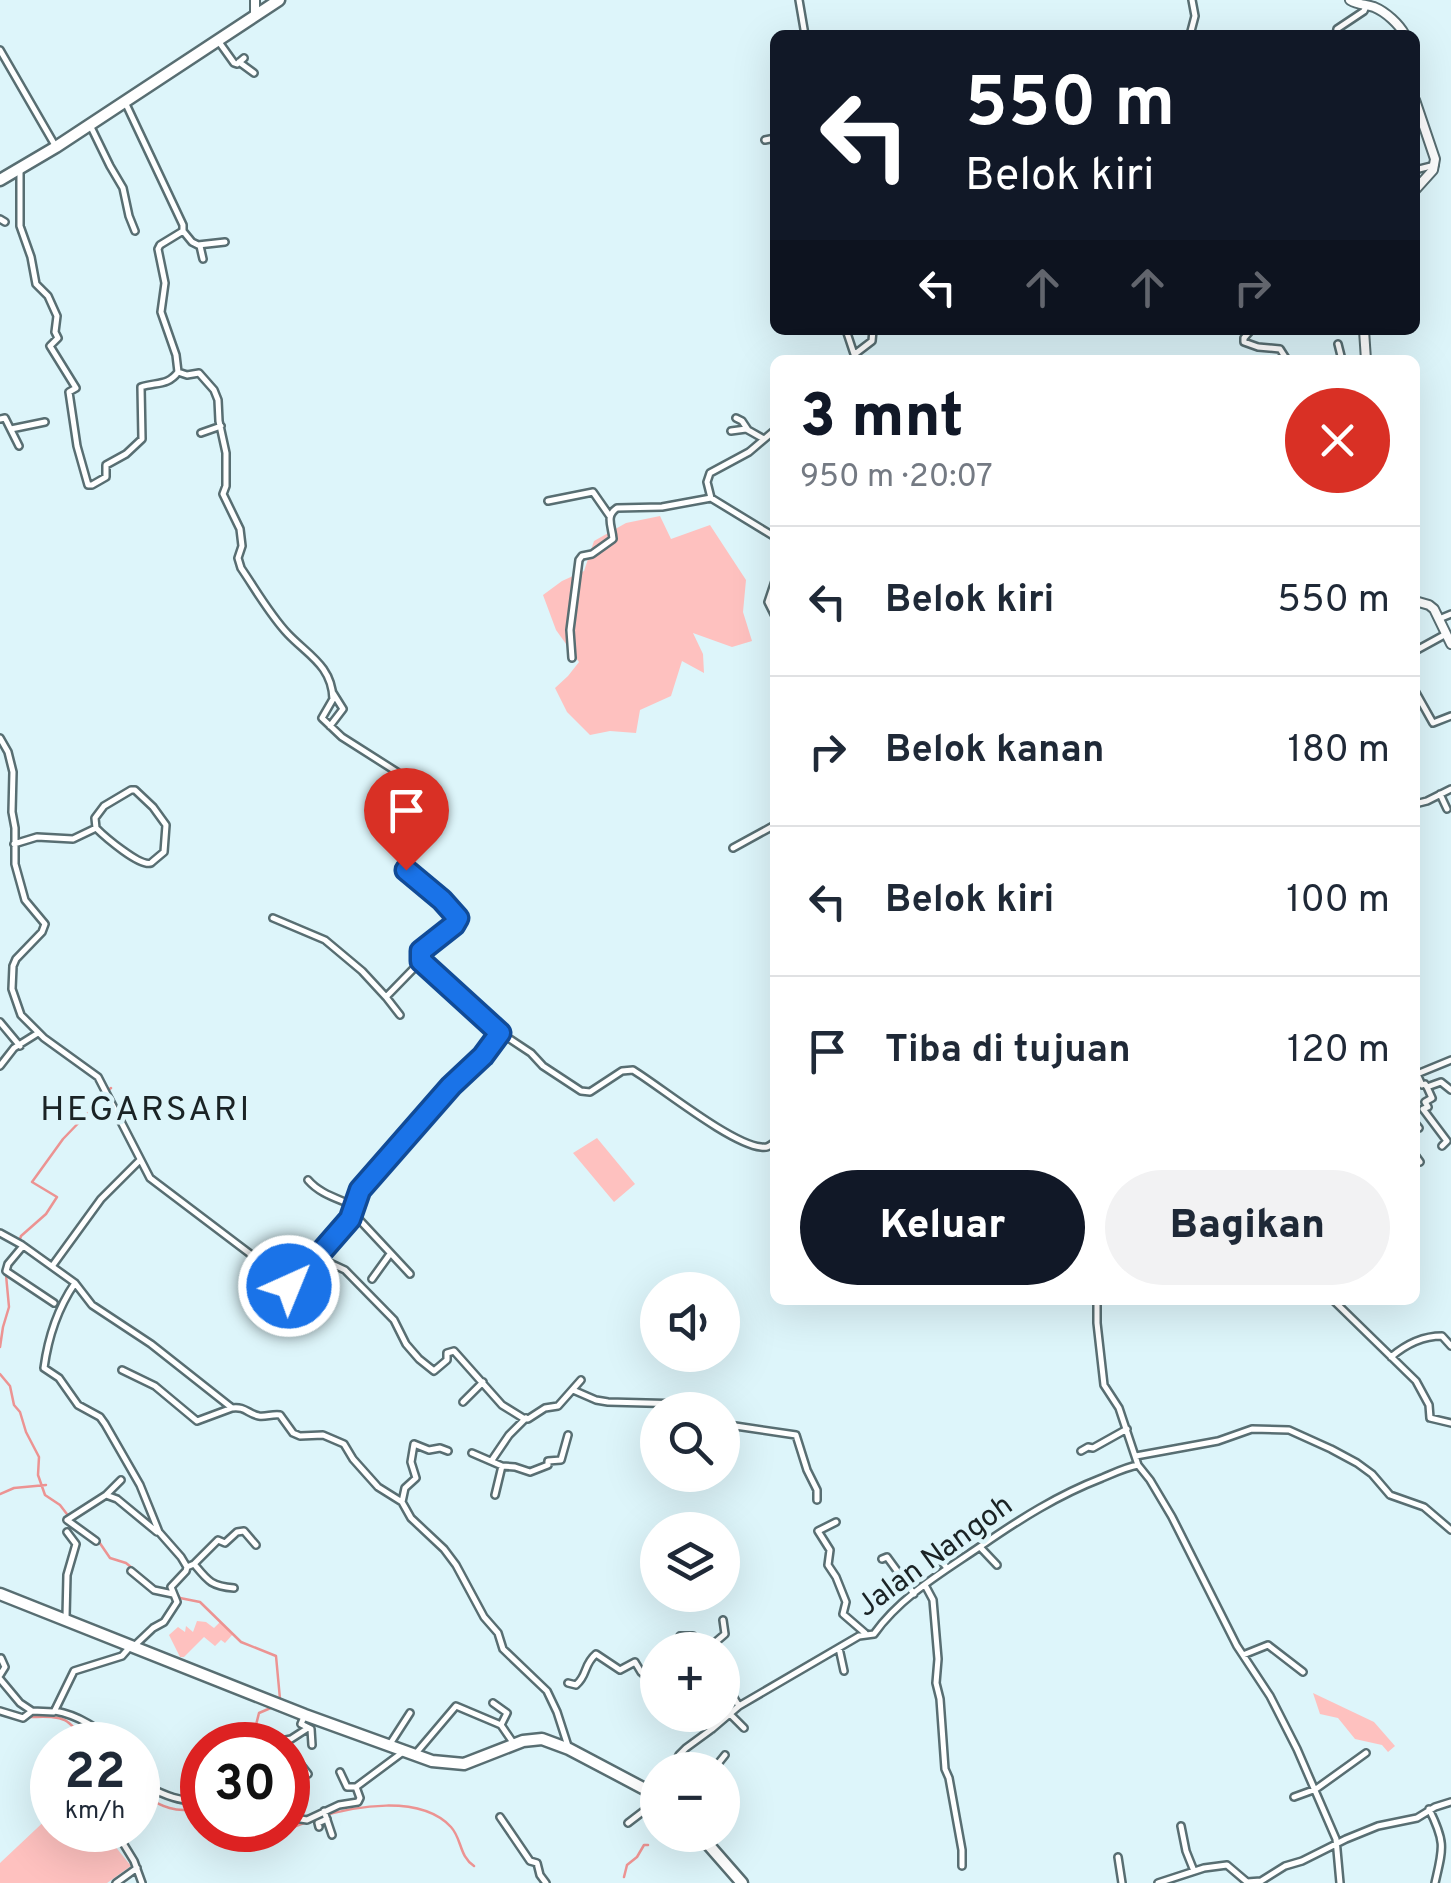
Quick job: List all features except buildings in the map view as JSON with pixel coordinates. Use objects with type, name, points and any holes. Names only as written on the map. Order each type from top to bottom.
[{"type":"main road","points":[[0,180],[279,0]]},
{"type":"main road","points":[[0,1594],[432,1762],[458,1765],[524,1740],[542,1739],[569,1749],[640,1788]]},
{"type":"main road","points":[[715,1852],[742,1883]]},
{"type":"street","points":[[255,0],[255,14]]},
{"type":"street","points":[[799,0],[804,30]]},
{"type":"street","points":[[1191,30],[1195,16],[1192,0]]},
{"type":"street","points":[[1350,0],[1377,9],[1402,30]]},
{"type":"street","points":[[1337,30],[1366,6]]},
{"type":"street","points":[[217,40],[234,63],[241,60],[254,72]]},
{"type":"street","points":[[0,50],[56,147]]},
{"type":"street","points":[[125,102],[183,231],[200,246],[225,242]]},
{"type":"street","points":[[1420,120],[1436,159],[1420,184]]},
{"type":"street","points":[[90,125],[124,188],[135,231]]},
{"type":"street","points":[[766,140],[770,139]]},
{"type":"street","points":[[1420,169],[1435,165]]},
{"type":"street","points":[[20,168],[20,226],[36,284],[48,296],[57,316],[58,338],[50,346],[76,388],[69,392],[72,423],[88,485],[106,477],[106,465],[142,439],[141,387],[164,383],[178,372]]},
{"type":"street","points":[[178,372],[161,312],[166,284],[158,249],[183,231]]},
{"type":"street","points":[[200,246],[203,259]]},
{"type":"street","points":[[857,355],[872,342],[873,335]]},
{"type":"street","points":[[1247,335],[1244,342],[1280,349],[1283,355]]},
{"type":"street","points":[[1338,344],[1341,355]]},
{"type":"street","points":[[178,372],[199,372],[214,390],[226,454],[223,496],[240,529],[242,546],[238,560],[289,635],[315,657],[329,680],[343,710],[330,726]]},
{"type":"street","points":[[0,419],[5,418],[19,446]]},
{"type":"street","points":[[736,418],[764,439]]},
{"type":"street","points":[[10,429],[45,422]]},
{"type":"street","points":[[201,434],[221,426]]},
{"type":"street","points":[[731,431],[746,429]]},
{"type":"street","points":[[712,498],[707,482],[710,473],[750,452],[770,434]]},
{"type":"street","points":[[548,502],[592,492],[609,515],[612,539],[579,560],[570,630],[572,658]]},
{"type":"street","points":[[609,515],[617,508],[662,507],[712,498],[770,533]]},
{"type":"street","points":[[1420,603],[1431,606],[1451,644]]},
{"type":"street","points":[[1440,619],[1451,614]]},
{"type":"street","points":[[1420,647],[1446,634]]},
{"type":"street","points":[[333,693],[322,717],[342,737],[397,772],[422,800],[402,820],[404,866],[458,918],[421,951],[421,961],[386,997]]},
{"type":"street","points":[[1420,700],[1433,723],[1451,716]]},
{"type":"street","points":[[0,738],[13,772],[15,864],[26,900],[45,924],[16,959],[12,974],[12,989],[21,1015],[38,1034],[98,1078],[155,1184],[286,1285],[292,1284],[318,1256],[354,1210],[360,1190],[500,1033]]},
{"type":"street","points":[[1420,803],[1451,788]]},
{"type":"street","points":[[135,790],[166,824],[164,852],[151,863],[144,863],[96,828],[95,818],[104,806],[135,790]]},
{"type":"street","points":[[1440,794],[1447,809]]},
{"type":"street","points":[[14,844],[37,837],[73,839],[96,828]]},
{"type":"street","points":[[733,848],[770,828]]},
{"type":"street","points":[[273,918],[325,940],[362,972],[400,1015]]},
{"type":"street","points":[[421,961],[500,1033],[531,1053],[548,1070],[585,1092],[633,1070],[733,1136],[759,1147],[770,1145]]},
{"type":"street","points":[[0,1022],[20,1046]]},
{"type":"street","points":[[0,1066],[12,1050],[38,1034]]},
{"type":"street","points":[[1420,1072],[1451,1060]]},
{"type":"street","points":[[1420,1081],[1426,1084],[1432,1098],[1425,1102],[1428,1107],[1423,1110],[1444,1135],[1446,1141],[1442,1146]]},
{"type":"street","points":[[1427,1087],[1441,1082],[1451,1090]]},
{"type":"street","points":[[53,1266],[101,1199],[141,1160]]},
{"type":"street","points":[[308,1180],[314,1188],[354,1210],[410,1274]]},
{"type":"street","points":[[0,1233],[76,1282],[92,1305],[151,1344],[232,1408]]},
{"type":"street","points":[[20,1244],[6,1271],[54,1302]]},
{"type":"street","points":[[372,1280],[390,1254]]},
{"type":"street","points":[[318,1256],[345,1270],[394,1320],[406,1344],[427,1367],[434,1370],[447,1360],[447,1353],[454,1351],[502,1405],[526,1418]]},
{"type":"street","points":[[76,1282],[61,1308],[44,1368],[59,1378],[78,1405],[105,1424],[140,1486],[159,1532]]},
{"type":"street","points":[[292,1284],[313,1304]]},
{"type":"street","points":[[1097,1305],[1101,1374],[1119,1408],[1138,1465],[1172,1517],[1243,1656],[1270,1696],[1316,1790],[1337,1845],[1340,1883]]},
{"type":"street","points":[[1339,1305],[1421,1387],[1430,1418],[1451,1423]]},
{"type":"street","points":[[1391,1357],[1413,1343],[1438,1336],[1451,1346]]},
{"type":"street","points":[[122,1370],[155,1386],[197,1421],[242,1406],[257,1416],[280,1416],[289,1430],[300,1436],[316,1434],[340,1441],[378,1487],[402,1502],[410,1518],[456,1565],[484,1617],[498,1633],[503,1648],[547,1691],[569,1749]]},
{"type":"street","points":[[492,1460],[526,1418],[558,1406],[582,1380]]},
{"type":"street","points":[[463,1402],[484,1382]]},
{"type":"street","points":[[573,1390],[596,1400],[640,1402]]},
{"type":"street","points":[[740,1426],[796,1434],[817,1500]]},
{"type":"street","points":[[1082,1451],[1127,1429]]},
{"type":"street","points":[[1136,1456],[1218,1441],[1252,1429],[1288,1430],[1357,1463],[1390,1495],[1424,1507],[1451,1530]]},
{"type":"street","points":[[472,1453],[502,1466],[530,1472],[548,1465],[548,1461],[560,1460],[568,1434]]},
{"type":"street","points":[[402,1502],[406,1488],[416,1478],[411,1462],[413,1444],[448,1451]]},
{"type":"street","name":"Jalan Nangoh","points":[[740,1705],[859,1636],[874,1634],[884,1619],[925,1584],[1064,1493],[1138,1465]]},
{"type":"street","points":[[496,1494],[502,1466]]},
{"type":"street","points":[[96,1541],[68,1522],[69,1518],[106,1495],[121,1480]]},
{"type":"street","points":[[106,1495],[117,1499],[159,1532],[211,1583],[234,1588]]},
{"type":"street","points":[[836,1522],[818,1531],[829,1548],[828,1565],[846,1602],[842,1614],[867,1636]]},
{"type":"street","points":[[66,1620],[67,1575],[76,1550],[67,1532]]},
{"type":"street","points":[[172,1592],[218,1540],[225,1543],[237,1532],[246,1532],[256,1545]]},
{"type":"street","points":[[980,1547],[997,1565]]},
{"type":"street","points":[[882,1559],[887,1557],[914,1594]]},
{"type":"street","points":[[934,1561],[947,1568]]},
{"type":"street","points":[[130,1571],[154,1590],[172,1592]]},
{"type":"street","points":[[925,1584],[933,1600],[944,1769],[949,1778],[962,1866]]},
{"type":"street","points":[[55,1711],[75,1670],[122,1656],[164,1622],[176,1602],[172,1592]]},
{"type":"street","points":[[722,1620],[725,1632]]},
{"type":"street","points":[[1243,1656],[1268,1645],[1304,1672]]},
{"type":"street","points":[[838,1648],[844,1671]]},
{"type":"street","points":[[568,1683],[576,1685],[583,1679],[589,1660],[596,1654],[620,1670],[636,1662],[640,1670]]},
{"type":"street","points":[[0,1658],[5,1667],[0,1677],[28,1714]]},
{"type":"street","points":[[493,1703],[507,1714],[501,1725]]},
{"type":"street","points":[[340,1772],[347,1787],[356,1787],[410,1752],[456,1706],[501,1725],[514,1744]]},
{"type":"street","points":[[0,1711],[55,1711],[84,1722]]},
{"type":"street","points":[[390,1744],[410,1713]]},
{"type":"street","points":[[303,1722],[305,1715]]},
{"type":"street","points":[[740,1724],[744,1728]]},
{"type":"street","points":[[310,1729],[312,1745]]},
{"type":"street","name":"Jalan Nangoh","points":[[683,1752],[708,1732]]},
{"type":"street","points":[[1294,1797],[1316,1790],[1366,1753]]},
{"type":"street","points":[[318,1827],[338,1805],[358,1802],[356,1787]]},
{"type":"street","points":[[1158,1883],[1227,1865],[1247,1882],[1261,1881],[1346,1838],[1417,1818],[1451,1802]]},
{"type":"street","points":[[1429,1810],[1443,1844],[1435,1883]]},
{"type":"street","points":[[628,1823],[640,1813]]},
{"type":"street","points":[[310,1819],[326,1816]]},
{"type":"street","points":[[326,1816],[332,1836]]},
{"type":"street","points":[[500,1817],[528,1858],[537,1863],[546,1883]]},
{"type":"street","points":[[1181,1826],[1194,1871]]},
{"type":"street","points":[[128,1852],[142,1883]]},
{"type":"street","points":[[1118,1858],[1122,1883]]},
{"type":"street","points":[[116,1883],[137,1868]]},
{"type":"shaded area","points":[[660,516],[671,539],[710,525],[746,580],[743,612],[752,641],[732,647],[693,633],[703,654],[704,673],[682,661],[671,696],[640,710],[636,733],[610,731],[590,735],[567,712],[555,688],[579,662],[556,630],[543,595],[584,571],[594,541],[626,523]]},
{"type":"shaded area","points":[[597,1138],[635,1184],[614,1202],[573,1153]]},
{"type":"shaded area","points":[[197,1621],[214,1628],[220,1622],[233,1634],[225,1643],[221,1640],[215,1646],[204,1637],[180,1657],[169,1635],[178,1627],[185,1632],[186,1626],[193,1632]]},
{"type":"shaded area","points":[[1313,1693],[1374,1722],[1395,1746],[1388,1752],[1382,1745],[1355,1739],[1338,1718],[1320,1714]]},
{"type":"shaded area","points":[[30,1835],[30,1852],[120,1852],[131,1866],[107,1883],[0,1883],[0,1863]]},
{"type":"waterway","points":[[19,1242],[57,1197],[32,1182],[63,1139],[111,1088]]},
{"type":"waterway","points":[[0,1347],[9,1307],[6,1275]]},
{"type":"waterway","points":[[0,1374],[10,1386],[14,1405],[39,1457],[38,1475],[45,1495],[60,1505],[73,1522],[95,1536],[110,1558],[126,1563],[158,1589]]},
{"type":"waterway","points":[[0,1494],[14,1488],[46,1485]]},
{"type":"waterway","points":[[166,1590],[200,1602],[241,1642],[276,1656],[280,1699]]},
{"type":"waterway","points":[[257,1722],[259,1713],[273,1707]]},
{"type":"waterway","points":[[26,1717],[68,1722]]},
{"type":"waterway","points":[[160,1804],[180,1809]]},
{"type":"waterway","points":[[316,1818],[367,1807],[405,1806],[422,1810],[451,1827],[474,1866]]},
{"type":"waterway","points":[[624,1877],[627,1865],[640,1852]]},
{"type":"district","name":"HEGARSARI","points":[[146,1108]]},
{"type":"route","points":[[289,1286],[354,1214],[360,1190],[500,1033],[421,961],[421,951],[458,918],[406,870]]}]
